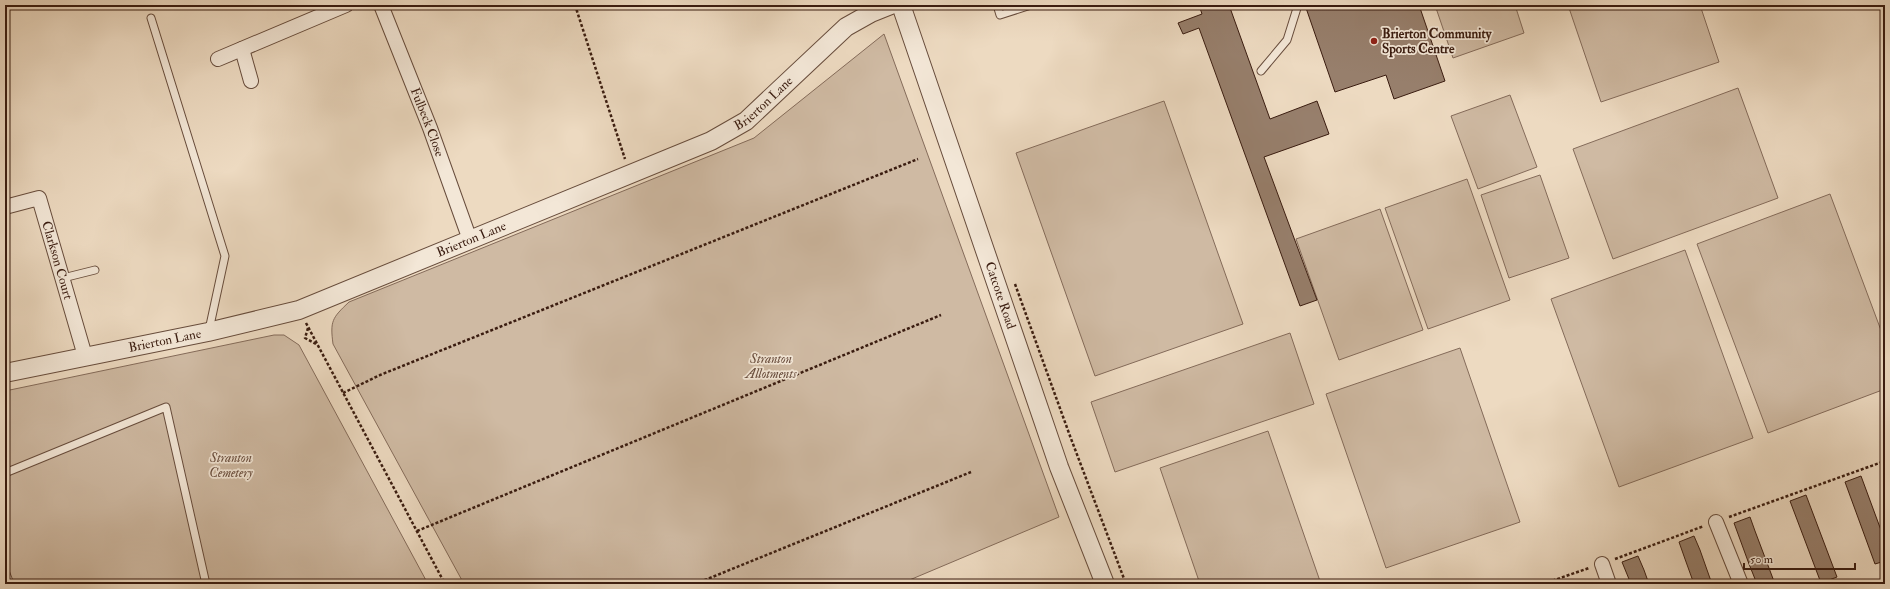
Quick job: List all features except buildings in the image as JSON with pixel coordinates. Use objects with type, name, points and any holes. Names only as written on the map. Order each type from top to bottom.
[{"type":"street","points":[[218,59],[346,5]]},
{"type":"street","name":"Fulbeck Close","points":[[381,5],[430,128],[470,240]]},
{"type":"street","name":"Brierton Lane","points":[[5,373],[208,332],[299,310],[711,141],[741,124],[846,27],[871,13],[891,5]]},
{"type":"street","name":"Catcote Road","points":[[901,5],[1059,468],[1105,584]]},
{"type":"street","points":[[242,49],[251,81]]},
{"type":"street","name":"Clarkson Court","points":[[5,207],[39,198],[85,356]]},
{"type":"street","points":[[1716,522],[1741,584]]},
{"type":"street","points":[[1602,564],[1609,584]]},
{"type":"lane","points":[[997,5],[1000,15],[1031,5]]},
{"type":"lane","points":[[1261,71],[1287,40],[1298,5]]},
{"type":"lane","points":[[151,18],[225,256],[208,332]]},
{"type":"lane","points":[[63,278],[95,270]]},
{"type":"lane","points":[[5,473],[166,407],[206,584]]},
{"type":"lane","points":[[5,571],[10,584]]},
{"type":"path","points":[[575,5],[630,174]]},
{"type":"path","points":[[343,393],[387,372],[918,159]]},
{"type":"path","points":[[1015,283],[1070,436],[1126,584]]},
{"type":"path","points":[[299,310],[445,584]]},
{"type":"path","points":[[417,531],[941,315]]},
{"type":"path","points":[[308,327],[305,338],[317,345]]},
{"type":"path","points":[[695,584],[971,472]]},
{"type":"green space","points":[[1435,5],[1515,5],[1524,33],[1453,58]]},
{"type":"green space","points":[[1568,5],[1700,5],[1719,62],[1601,102]]},
{"type":"green space","name":"Stranton Allotments","points":[[884,34],[1059,517],[900,584],[464,584],[333,344],[332,325],[339,312],[349,302],[754,138]]},
{"type":"green space","points":[[1738,88],[1778,198],[1613,259],[1573,149]]},
{"type":"green space","points":[[1510,95],[1537,167],[1478,189],[1451,116]]},
{"type":"green space","points":[[1164,101],[1243,324],[1095,376],[1016,153]]},
{"type":"green space","points":[[1540,175],[1569,258],[1509,278],[1481,195]]},
{"type":"green space","points":[[1467,179],[1510,300],[1428,329],[1385,208]]},
{"type":"green space","points":[[1830,194],[1885,341],[1885,389],[1768,433],[1697,244]]},
{"type":"green space","points":[[1380,209],[1423,330],[1339,360],[1296,239]]},
{"type":"green space","points":[[1685,250],[1753,438],[1619,487],[1551,299]]},
{"type":"green space","points":[[1290,333],[1314,404],[1115,472],[1091,402]]},
{"type":"green space","name":"Stranton Cemetery","points":[[274,335],[284,335],[299,345],[428,584],[5,584],[5,391]]},
{"type":"green space","points":[[1460,348],[1520,522],[1386,568],[1326,394]]},
{"type":"green space","points":[[1268,431],[1321,584],[1200,584],[1160,468]]},
{"type":"place","name":"Brierton Community Sports Centre","points":[[1374,41]]}]
